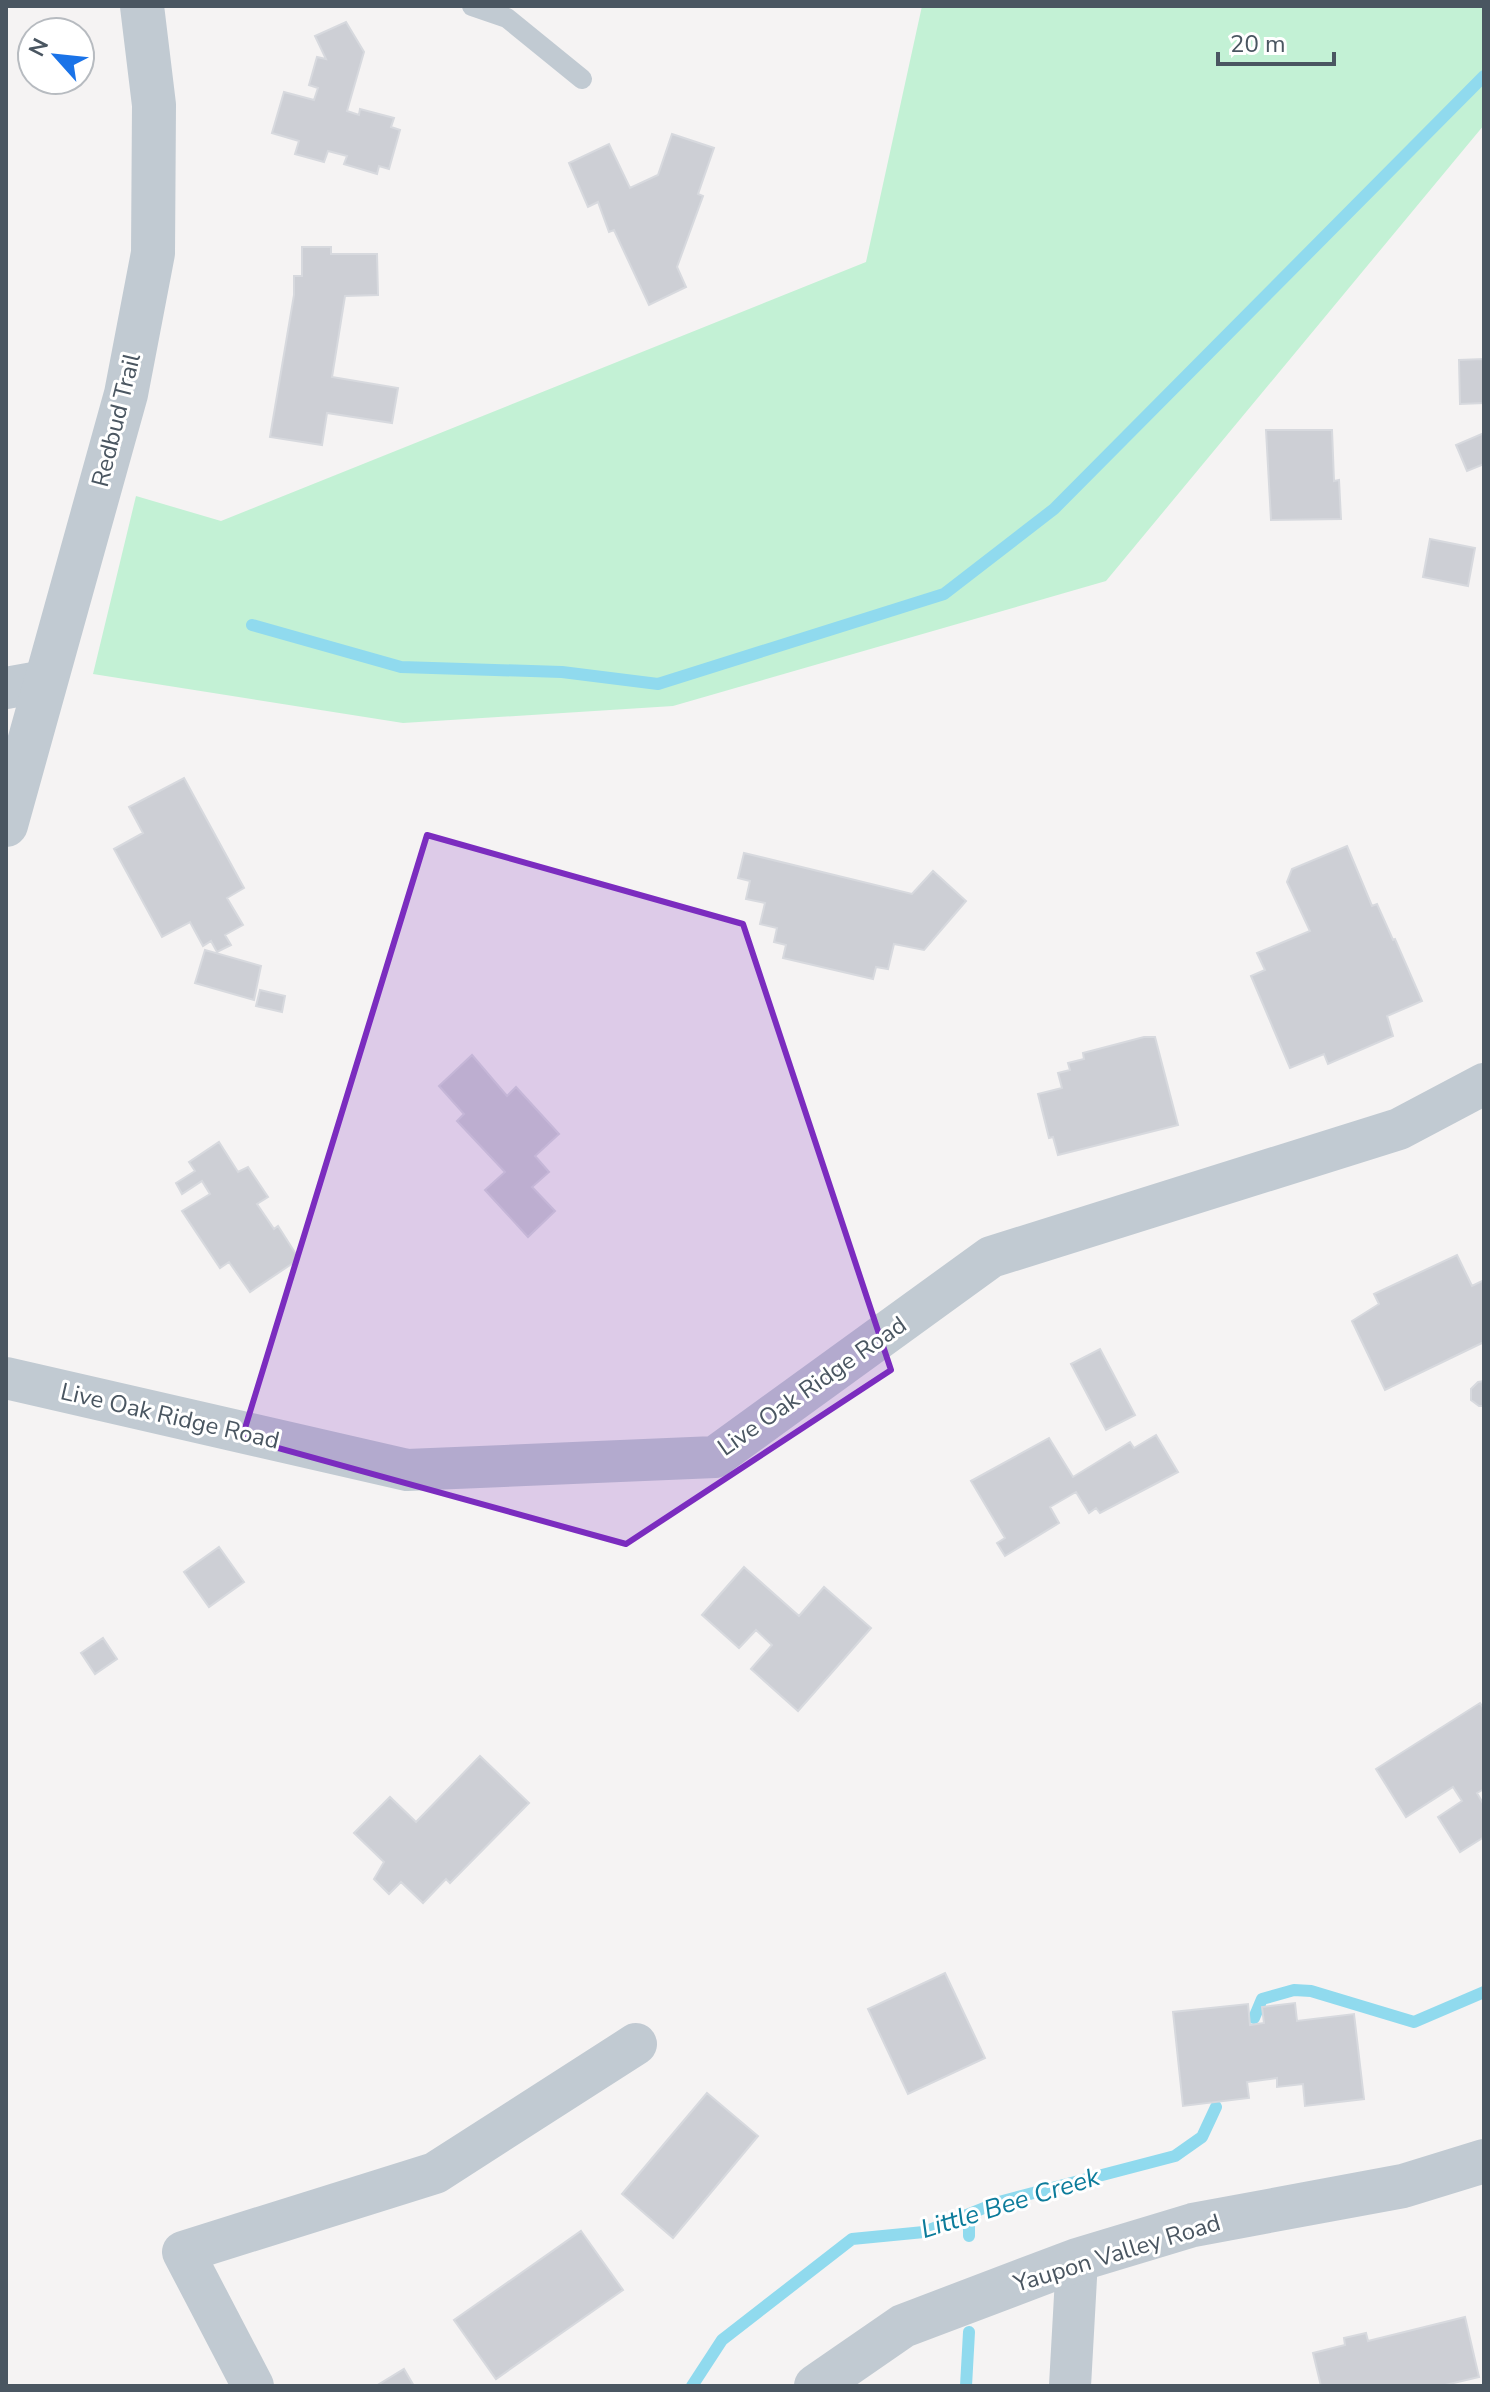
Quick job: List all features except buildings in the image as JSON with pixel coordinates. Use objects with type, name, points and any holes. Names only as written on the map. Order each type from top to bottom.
[{"type":"street","name":"Redbud Trail","points":[[6,825],[26,684],[126,394],[153,253],[154,105],[142,6]]},
{"type":"street","name":"Live Oak Ridge Road","points":[[6,1378],[407,1470],[715,1457],[991,1257],[1399,1129],[1484,1084]]},
{"type":"street","points":[[253,2386],[183,2252],[435,2173],[636,2044]]},
{"type":"street","name":"Yaupon Valley Road","points":[[816,2386],[903,2326],[1077,2260],[1193,2225],[1403,2186],[1484,2161]]},
{"type":"street","points":[[1070,2386],[1077,2260]]},
{"type":"lane","points":[[472,6],[507,18],[582,79]]},
{"type":"highlighted area","points":[[427,835],[743,924],[891,1370],[626,1544],[242,1438]]},
{"type":"green space","points":[[922,6],[1484,6],[1484,125],[1106,581],[673,706],[403,723],[93,674],[136,496],[221,521],[866,262]]},
{"type":"waterway","points":[[252,625],[401,667],[562,672],[658,684],[944,594],[1054,509],[1484,76]]},
{"type":"waterway","name":"Little Bee Creek","points":[[1254,2018],[1262,1999],[1294,1990],[1311,1991],[1414,2022],[1484,1992]]},
{"type":"waterway","name":"Little Bee Creek","points":[[692,2386],[722,2340],[852,2239],[924,2232],[999,2202],[1175,2156],[1202,2137],[1216,2107]]},
{"type":"waterway","points":[[969,2214],[969,2236]]},
{"type":"waterway","points":[[966,2386],[969,2332]]}]
